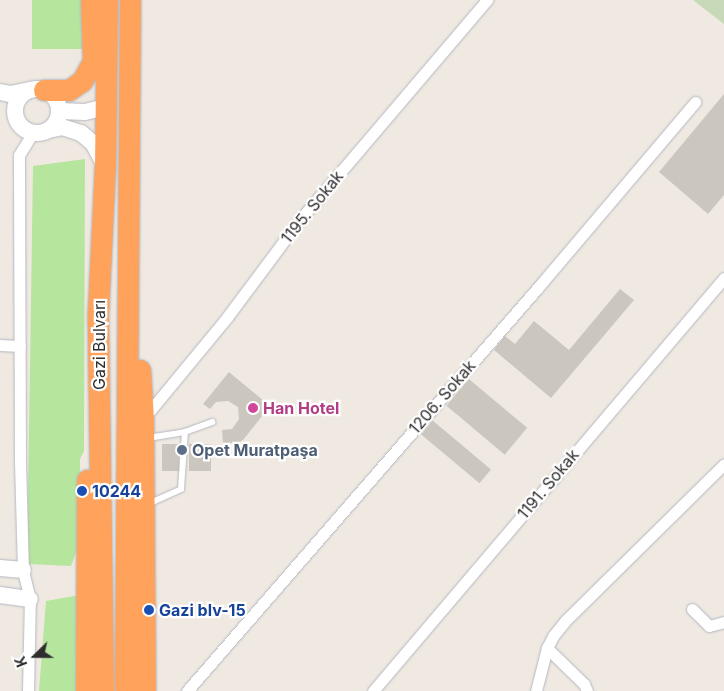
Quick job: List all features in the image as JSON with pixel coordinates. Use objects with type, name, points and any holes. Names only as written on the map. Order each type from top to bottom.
[{"type":"highway","points":[[37,90],[69,90],[82,81],[93,61],[91,0]]},
{"type":"highway","name":"Gazi Bulvarı","points":[[97,689],[85,577],[89,393],[98,312],[105,166],[107,0]]},
{"type":"highway","name":"Gazi Bulvarı","points":[[130,0],[129,208],[140,688]]},
{"type":"highway","points":[[129,208],[143,429],[144,505],[140,688]]},
{"type":"street","name":"1195. Sokak","points":[[143,429],[298,222],[487,0]]},
{"type":"street","points":[[15,111],[19,98],[37,90]]},
{"type":"street","points":[[0,93],[10,94],[37,90],[55,98],[50,125]]},
{"type":"street","points":[[0,93],[15,111],[20,126],[50,125],[82,133],[92,143],[105,166]]},
{"type":"street","name":"1206. Sokak","points":[[187,691],[540,285],[695,102]]},
{"type":"street","points":[[28,691],[30,599],[23,570],[19,155],[50,125],[85,112],[106,107]]},
{"type":"street","name":"1191. Sokak","points":[[374,691],[724,278]]},
{"type":"street","points":[[0,345],[20,346]]},
{"type":"street","points":[[536,691],[547,648],[565,621],[724,464]]},
{"type":"street","points":[[0,568],[23,570]]},
{"type":"street","points":[[0,595],[30,599]]},
{"type":"street","points":[[692,609],[709,626],[724,622]]},
{"type":"street","points":[[547,648],[584,684],[587,691]]},
{"type":"lane","points":[[143,429],[185,432],[212,422]]},
{"type":"lane","points":[[144,505],[181,489],[185,432]]},
{"type":"green space","points":[[32,0],[83,0],[83,49],[32,49]]},
{"type":"green space","points":[[693,0],[724,0],[724,24]]},
{"type":"green space","points":[[85,159],[84,451],[80,459],[81,539],[71,566],[27,564],[33,166]]},
{"type":"green space","points":[[80,595],[76,691],[39,691],[46,601]]},
{"type":"building","points":[[724,94],[724,195],[708,214],[659,172]]},
{"type":"building","points":[[620,289],[634,300],[551,398],[494,350],[505,336],[515,344],[534,321],[569,350]]},
{"type":"building","name":"Han Hotel","points":[[229,372],[270,406],[243,440],[237,443],[223,443],[222,430],[232,429],[239,419],[238,407],[228,401],[216,402],[210,409],[203,404]]},
{"type":"building","points":[[469,379],[527,428],[505,455],[447,406]]},
{"type":"building","points":[[432,420],[491,469],[479,483],[420,434]]},
{"type":"building","points":[[162,444],[179,444],[179,471],[162,471]]},
{"type":"building","points":[[189,444],[211,444],[211,471],[189,471]]},
{"type":"place","name":"Han Hotel","points":[[253,408]]},
{"type":"place","name":"Opet Muratpaşa","points":[[182,450]]},
{"type":"place","name":"10244","points":[[82,491]]},
{"type":"place","name":"Gazi blv-15","points":[[149,610]]}]
